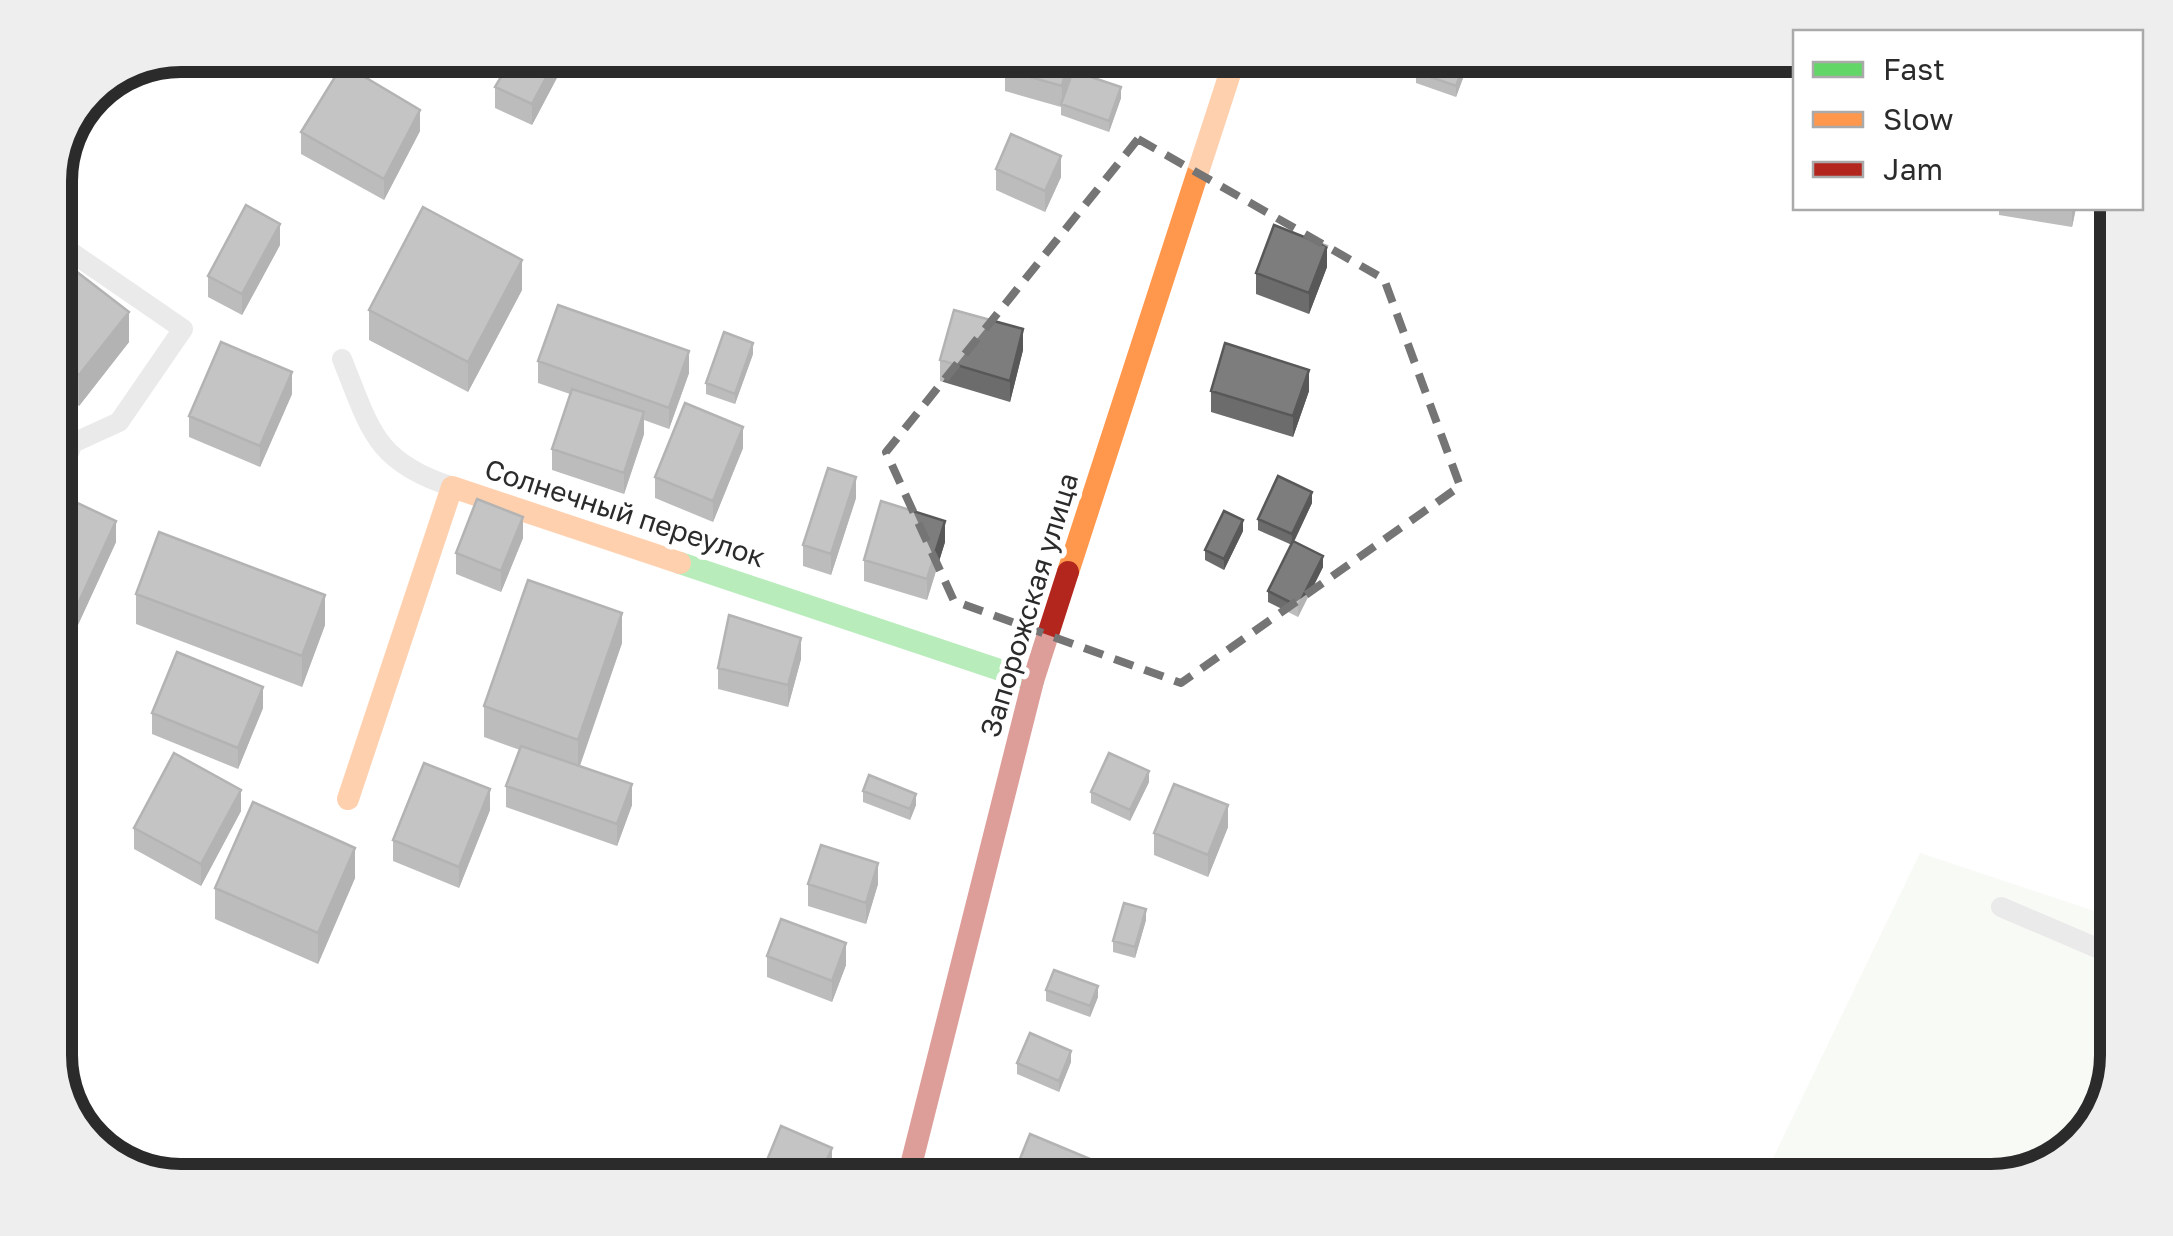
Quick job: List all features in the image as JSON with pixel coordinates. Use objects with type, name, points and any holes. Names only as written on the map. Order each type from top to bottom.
[{"type":"street","name":"Запорожская улица","points":[[910,1164],[1034,681],[1231,72]]},
{"type":"street","name":"Солнечный переулок","points":[[348,799],[452,487],[1034,681]]},
{"type":"lane","points":[[73,253],[183,329],[119,422],[73,445]]},
{"type":"lane","points":[[342,359],[372,434],[409,473],[452,487]]},
{"type":"lane","points":[[2001,907],[2100,949]]},
{"type":"highlighted area","points":[[1138,139],[1384,279],[1460,486],[1181,683],[954,601],[886,452]]},
{"type":"shaded area","points":[[1920,853],[2100,913],[2100,1069],[2086,1109],[2058,1141],[2033,1155],[2006,1163],[1770,1164]]},
{"type":"building","points":[[338,72],[356,72],[420,110],[384,179],[301,132]]},
{"type":"building","points":[[504,72],[549,72],[532,104],[495,87]]},
{"type":"building","points":[[1012,72],[1066,72],[1062,86]]},
{"type":"building","points":[[1073,72],[1121,87],[1109,121],[1061,104]]},
{"type":"building","points":[[1416,72],[1461,72],[1456,86]]},
{"type":"building","points":[[1011,134],[1061,156],[1045,191],[996,169]]},
{"type":"building","points":[[246,205],[280,224],[242,294],[208,276]]},
{"type":"building","points":[[423,207],[522,260],[468,362],[369,310]]},
{"type":"building","points":[[1274,225],[1327,246],[1309,293],[1256,273]]},
{"type":"building","points":[[73,269],[129,312],[79,375],[73,370]]},
{"type":"building","points":[[558,305],[689,351],[669,408],[538,361]]},
{"type":"building","points":[[954,310],[1023,329],[1010,381],[940,360]]},
{"type":"building","points":[[724,332],[753,343],[735,394],[706,383]]},
{"type":"building","points":[[221,342],[292,372],[260,446],[189,416]]},
{"type":"building","points":[[1225,343],[1309,370],[1293,416],[1211,391]]},
{"type":"building","points":[[572,389],[644,412],[624,473],[552,449]]},
{"type":"building","points":[[685,403],[743,427],[713,501],[655,477]]},
{"type":"building","points":[[828,468],[856,477],[831,554],[803,545]]},
{"type":"building","points":[[1278,476],[1312,492],[1292,534],[1258,519]]},
{"type":"building","points":[[477,499],[523,517],[501,571],[456,553]]},
{"type":"building","points":[[73,501],[116,521],[77,606],[73,604]]},
{"type":"building","points":[[881,501],[945,521],[927,579],[864,560]]},
{"type":"building","points":[[1224,511],[1243,520],[1224,559],[1205,550]]},
{"type":"building","points":[[159,532],[325,595],[302,656],[136,594]]},
{"type":"building","points":[[1293,541],[1323,556],[1298,606],[1268,591]]},
{"type":"building","points":[[528,580],[622,613],[578,740],[484,706]]},
{"type":"building","points":[[729,615],[801,638],[788,685],[718,668]]},
{"type":"building","points":[[177,652],[263,687],[238,748],[152,713]]},
{"type":"building","points":[[521,746],[632,784],[617,824],[506,786]]},
{"type":"building","points":[[174,753],[241,790],[201,864],[134,828]]},
{"type":"building","points":[[1109,753],[1149,771],[1130,810],[1091,792]]},
{"type":"building","points":[[424,763],[490,789],[459,867],[393,840]]},
{"type":"building","points":[[869,775],[916,794],[910,809],[863,791]]},
{"type":"building","points":[[1174,784],[1228,805],[1208,855],[1154,833]]},
{"type":"building","points":[[253,802],[355,848],[318,933],[215,888]]},
{"type":"building","points":[[821,845],[878,863],[866,903],[808,884]]},
{"type":"building","points":[[1124,903],[1146,909],[1135,947],[1113,941]]},
{"type":"building","points":[[781,919],[846,943],[832,981],[767,956]]},
{"type":"building","points":[[1054,970],[1098,986],[1090,1006],[1046,990]]},
{"type":"building","points":[[1030,1033],[1071,1051],[1059,1081],[1017,1063]]},
{"type":"building","points":[[781,1126],[832,1148],[825,1164],[765,1164]]},
{"type":"building","points":[[1030,1134],[1090,1159],[1088,1164],[1018,1164]]},
{"type":"traffic: fast","points":[[680,563],[1033,681]]},
{"type":"traffic: slow","points":[[1068,572],[1230,72]]},
{"type":"traffic: slow","points":[[348,799],[452,487],[680,563]]},
{"type":"traffic: jam","points":[[911,1164],[1033,681],[1068,572]]}]
